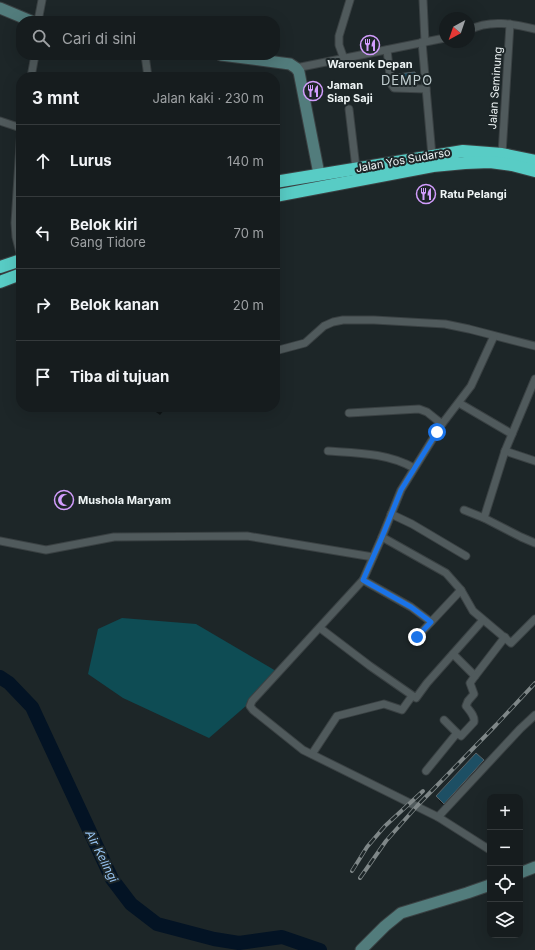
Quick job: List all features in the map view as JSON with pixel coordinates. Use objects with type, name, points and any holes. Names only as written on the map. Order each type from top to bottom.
[{"type":"highway","name":"Jalan Yos Sudarso","points":[[280,181],[463,151],[502,154],[534,166]]},
{"type":"highway","name":"Jalan Yos Sudarso","points":[[280,195],[433,166],[490,162],[512,166],[534,166]]},
{"type":"highway","points":[[319,174],[320,187]]},
{"type":"highway","points":[[0,267],[16,260]]},
{"type":"highway","points":[[0,282],[16,276]]},
{"type":"street","points":[[39,16],[42,0]]},
{"type":"street","points":[[344,59],[339,45],[339,40],[350,0]]},
{"type":"street","points":[[423,0],[426,89],[432,156]]},
{"type":"street","points":[[0,8],[19,16]]},
{"type":"street","points":[[475,27],[489,23],[510,24],[535,29]]},
{"type":"street","name":"Jalan Seminung","points":[[502,154],[510,24]]},
{"type":"street","points":[[296,68],[439,39]]},
{"type":"street","points":[[387,50],[391,84],[394,88],[426,89]]},
{"type":"street","points":[[32,72],[34,60]]},
{"type":"street","points":[[146,60],[147,72]]},
{"type":"street","points":[[259,60],[290,64],[299,72],[319,174]]},
{"type":"street","points":[[349,109],[356,168]]},
{"type":"street","points":[[0,121],[16,127]]},
{"type":"street","points":[[16,207],[16,237]]},
{"type":"street","points":[[280,350],[305,343],[324,326],[343,320],[374,320],[445,324],[469,328],[535,346]]},
{"type":"street","points":[[487,848],[438,817],[298,747],[250,706],[252,701],[363,580],[401,490],[442,424],[471,386],[494,336]]},
{"type":"street","points":[[484,518],[505,451],[535,379]]},
{"type":"street","points":[[459,403],[512,434]]},
{"type":"street","points":[[349,412],[419,409],[427,412],[442,424]]},
{"type":"street","points":[[328,451],[375,455],[402,461],[414,468]]},
{"type":"street","points":[[505,451],[535,461]]},
{"type":"street","points":[[464,510],[535,543]]},
{"type":"street","points":[[391,514],[466,556]]},
{"type":"street","points":[[0,541],[46,550],[114,537],[247,536],[373,557]]},
{"type":"street","points":[[382,537],[440,569],[450,577],[461,590],[470,607],[511,643],[535,619]]},
{"type":"street","points":[[363,580],[411,607],[431,622]]},
{"type":"street","points":[[417,637],[461,590]]},
{"type":"street","points":[[320,628],[412,696],[417,697],[427,683],[483,620]]},
{"type":"street","points":[[444,720],[457,734],[461,736],[474,722],[473,715],[466,706],[474,694],[470,683],[505,637]]},
{"type":"street","points":[[453,654],[475,676]]},
{"type":"street","points":[[312,754],[337,716],[384,704],[402,710],[412,696]]},
{"type":"street","points":[[438,817],[520,729],[535,715]]},
{"type":"street","points":[[426,771],[457,734]]},
{"type":"street","points":[[523,870],[535,866]]},
{"type":"street","points":[[361,950],[385,926],[401,913],[467,893],[487,885]]},
{"type":"shaded area","points":[[122,618],[196,624],[276,671],[247,705],[209,738],[123,698],[88,674],[98,629]]},
{"type":"building","points":[[415,72],[417,84],[398,83],[397,74]]},
{"type":"building","points":[[476,753],[484,760],[444,804],[436,796]]},
{"type":"waterway","name":"Air Kelingi","points":[[0,677],[9,683],[32,707],[112,879],[131,904],[157,924],[214,939],[239,943],[282,937],[320,950]]},
{"type":"railway","points":[[360,878],[386,841],[417,806],[535,683]]},
{"type":"railway","points":[[352,871],[367,847],[385,826],[423,791]]},
{"type":"place","name":"Waroenk Depan","points":[[370,45]]},
{"type":"place","name":"Jaman Siap Saji","points":[[313,91]]},
{"type":"place","name":"Ratu Pelangi","points":[[426,194]]},
{"type":"place","name":"Mushola Maryam","points":[[64,500]]},
{"type":"district","name":"DEMPO","points":[[407,80]]},
{"type":"route","points":[[417,637],[431,622],[411,607],[363,580],[401,490],[437,432]]}]
